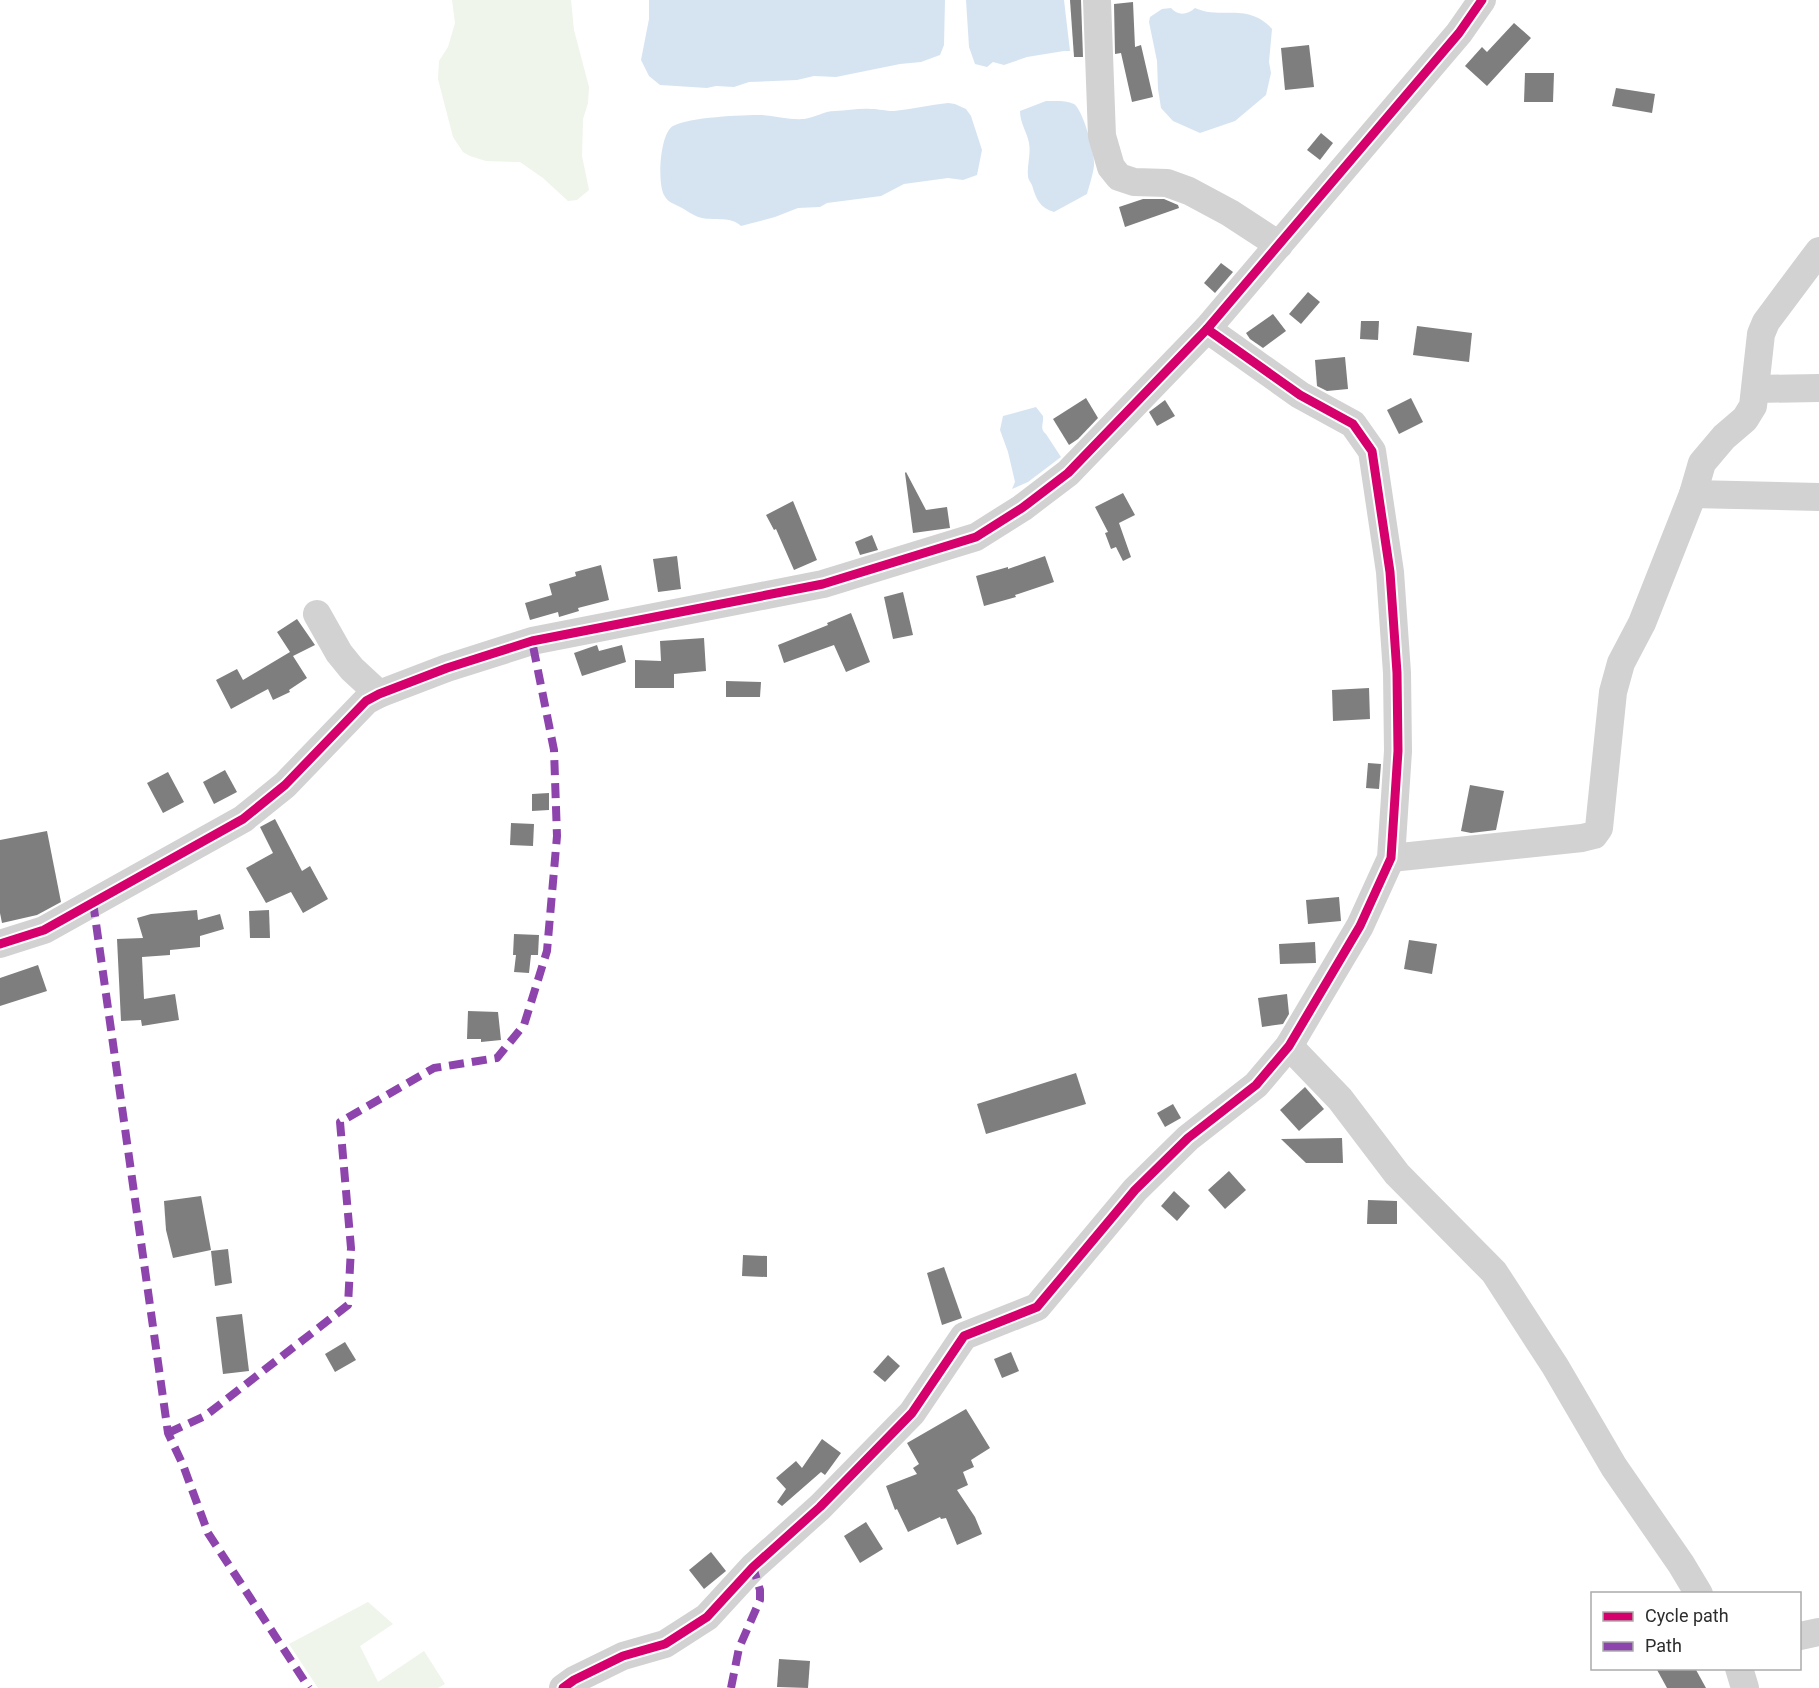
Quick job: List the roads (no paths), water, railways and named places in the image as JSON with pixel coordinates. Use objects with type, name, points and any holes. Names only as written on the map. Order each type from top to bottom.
[{"type":"street","points":[[1097,0],[1102,136],[1111,167],[1119,177],[1134,182],[1167,183],[1189,192],[1230,213],[1279,245]]},
{"type":"street","points":[[0,944],[44,930],[243,819],[285,784],[366,701],[379,694],[532,641],[823,584],[976,537],[1022,508],[1068,473],[1207,329],[1459,33],[1482,0]]},
{"type":"street","points":[[1391,858],[1582,838],[1594,835],[1599,828],[1614,692],[1621,663],[1642,623],[1693,494],[1702,463],[1724,437],[1745,419],[1753,406],[1761,334],[1766,322],[1819,251]]},
{"type":"street","points":[[563,1688],[574,1680],[623,1656],[665,1644],[707,1617],[753,1567],[820,1507],[912,1413],[964,1336],[1037,1307],[1135,1190],[1188,1138],[1256,1086],[1290,1046],[1360,926],[1391,858],[1398,751],[1397,673],[1390,572],[1372,452],[1353,424],[1300,394],[1207,329]]},
{"type":"street","points":[[1756,389],[1819,388]]},
{"type":"street","points":[[1693,494],[1819,496]]},
{"type":"street","points":[[317,614],[339,653],[352,669],[379,694]]},
{"type":"street","points":[[1290,1046],[1340,1099],[1397,1174],[1494,1272],[1555,1366],[1614,1467],[1681,1563],[1698,1592]]},
{"type":"street","points":[[1801,1636],[1819,1632]]},
{"type":"street","points":[[1739,1670],[1745,1688]]},
{"type":"water","points":[[649,0],[945,0],[944,45],[940,55],[921,62],[836,77],[814,76],[797,80],[749,82],[734,87],[660,85],[649,76],[641,60],[649,19]]},
{"type":"water","points":[[966,0],[1064,0],[1070,51],[1027,57],[1004,65],[993,62],[987,67],[975,64],[969,47]]},
{"type":"water","points":[[1171,8],[1183,14],[1195,8],[1215,13],[1254,16],[1272,29],[1269,62],[1271,73],[1266,95],[1235,121],[1200,133],[1173,121],[1161,108],[1157,61],[1149,22],[1150,17],[1162,9]]},
{"type":"water","points":[[1046,101],[1074,104],[1081,114],[1087,131],[1094,162],[1087,194],[1054,212],[1039,202],[1028,178],[1029,143],[1020,115],[1020,111]]},
{"type":"water","points":[[948,103],[966,109],[971,116],[982,150],[977,175],[963,180],[948,178],[904,184],[881,196],[827,203],[820,207],[798,208],[741,226],[733,221],[707,219],[694,215],[668,200],[662,189],[660,169],[665,138],[673,126],[681,123],[742,115],[804,119],[831,111],[866,109],[894,111]]},
{"type":"water","points":[[1036,407],[1043,416],[1043,430],[1061,457],[1028,482],[1012,489],[1015,482],[1000,430],[1003,416]]}]
